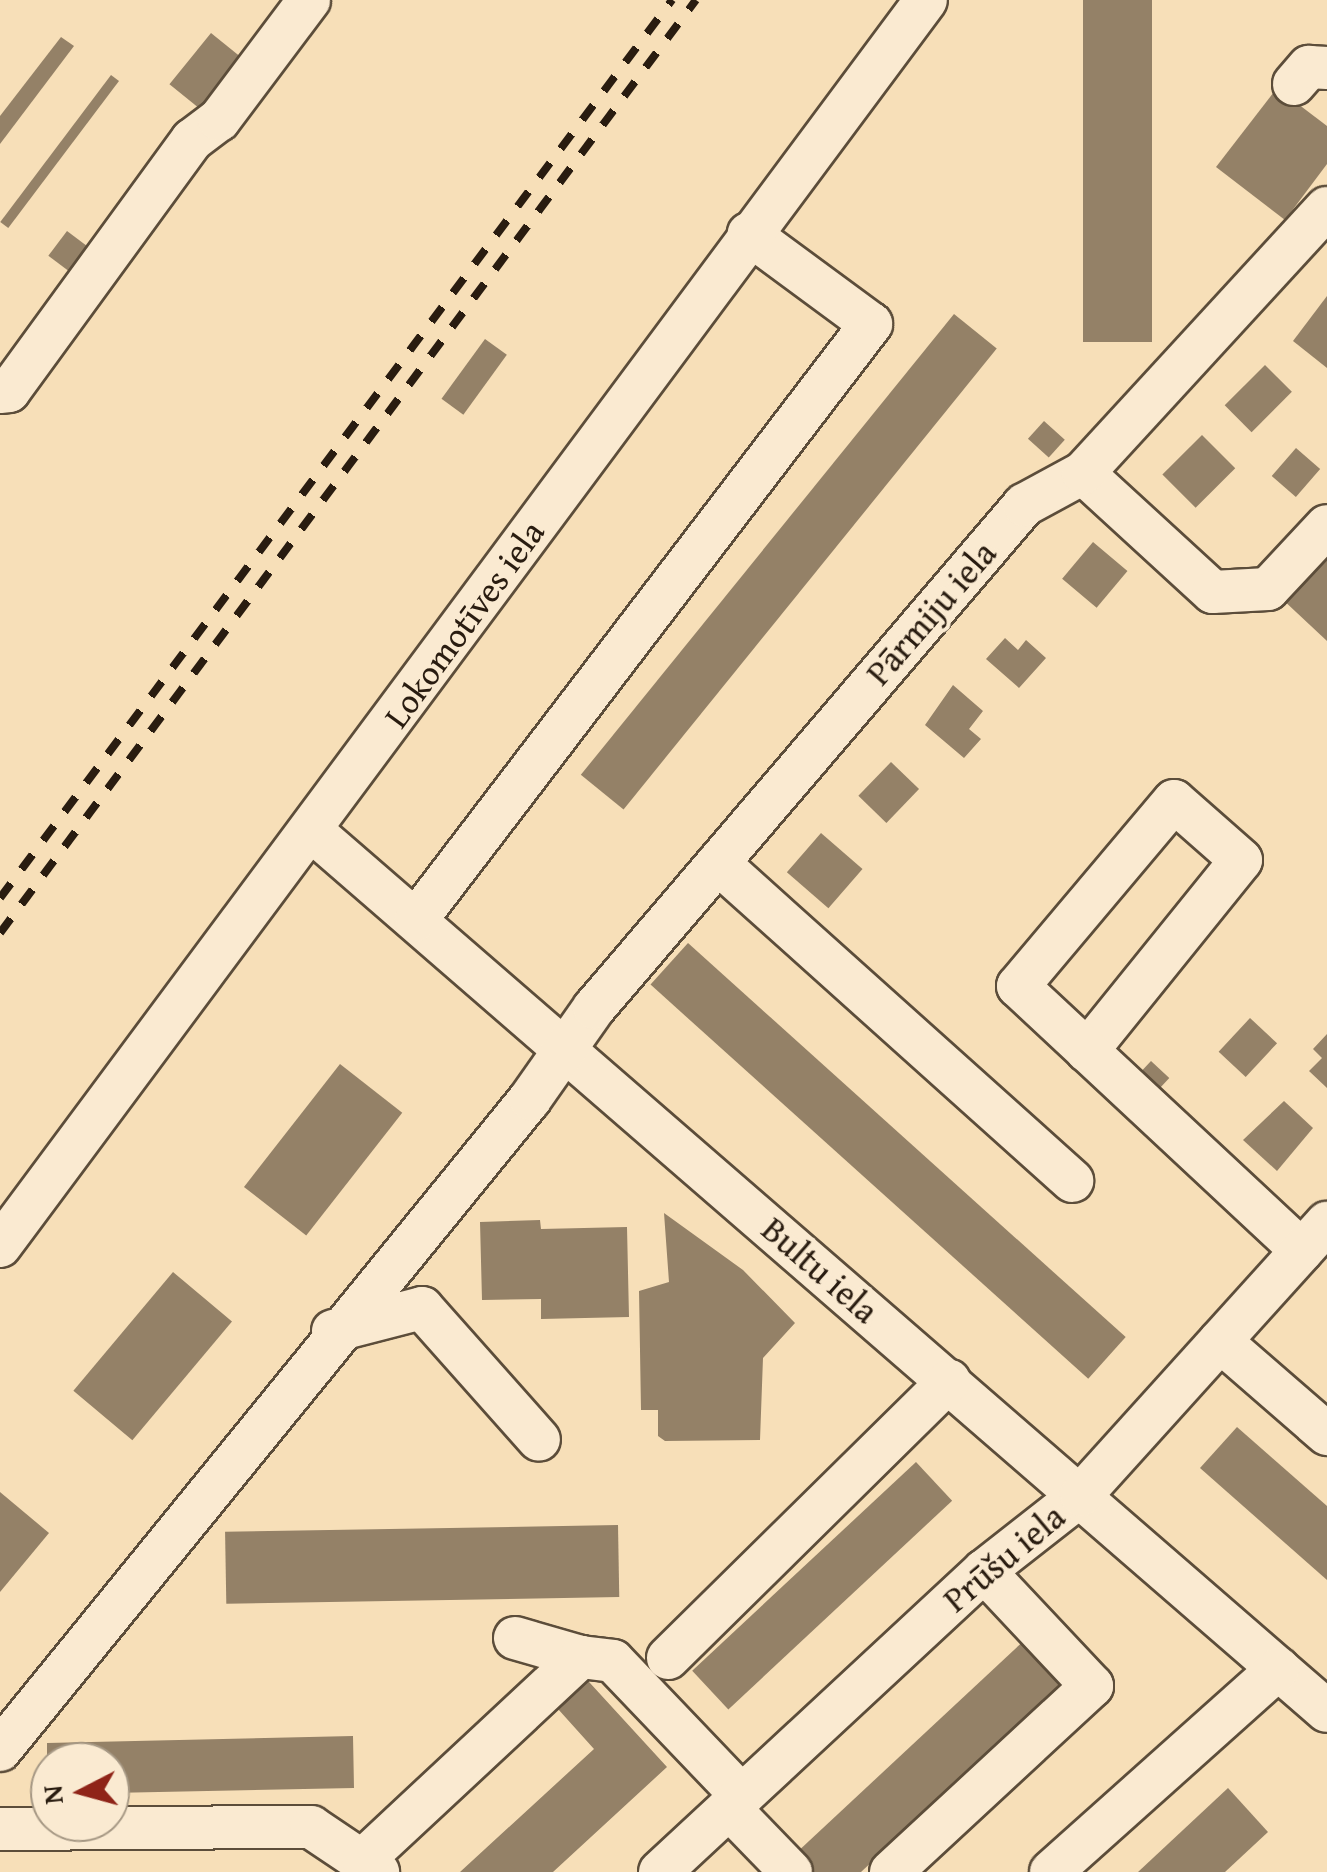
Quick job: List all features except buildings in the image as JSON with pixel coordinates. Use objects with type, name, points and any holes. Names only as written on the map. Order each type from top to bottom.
[{"type":"street","points":[[0,392],[9,391],[192,140],[219,120],[308,0]]},
{"type":"street","name":"Lokomotīves iela","points":[[0,1246],[312,832],[748,234],[926,0]]},
{"type":"street","name":"Pārmiju iela","points":[[0,1750],[333,1331],[422,1233],[564,1049],[1024,505],[1083,472],[1327,208]]},
{"type":"street","points":[[416,920],[870,324],[748,234]]},
{"type":"street","points":[[1083,472],[1213,592],[1268,589],[1327,526]]},
{"type":"street","points":[[1087,1051],[1241,860],[1174,802],[1018,986],[1087,1051],[1314,1237]]},
{"type":"street","name":"Bultu iela","points":[[312,832],[1327,1711]]},
{"type":"street","points":[[718,863],[1072,1180]]},
{"type":"street","points":[[422,1233],[422,1308],[538,1440]]},
{"type":"street","name":"Prūšu iela","points":[[678,1866],[736,1802],[984,1571],[1081,1495],[1314,1237]]},
{"type":"street","points":[[333,1331],[422,1308]]},
{"type":"street","points":[[1220,1341],[1327,1434]]},
{"type":"street","points":[[668,1658],[949,1381]]},
{"type":"street","points":[[891,1872],[1092,1686],[984,1571]]},
{"type":"street","points":[[515,1638],[581,1657],[613,1661],[736,1802],[791,1872]]},
{"type":"street","points":[[0,1829],[311,1828],[370,1866],[581,1657]]},
{"type":"street","points":[[1051,1872],[1278,1668]]},
{"type":"railway","points":[[0,898],[672,0]]},
{"type":"railway","points":[[0,933],[696,0]]}]
